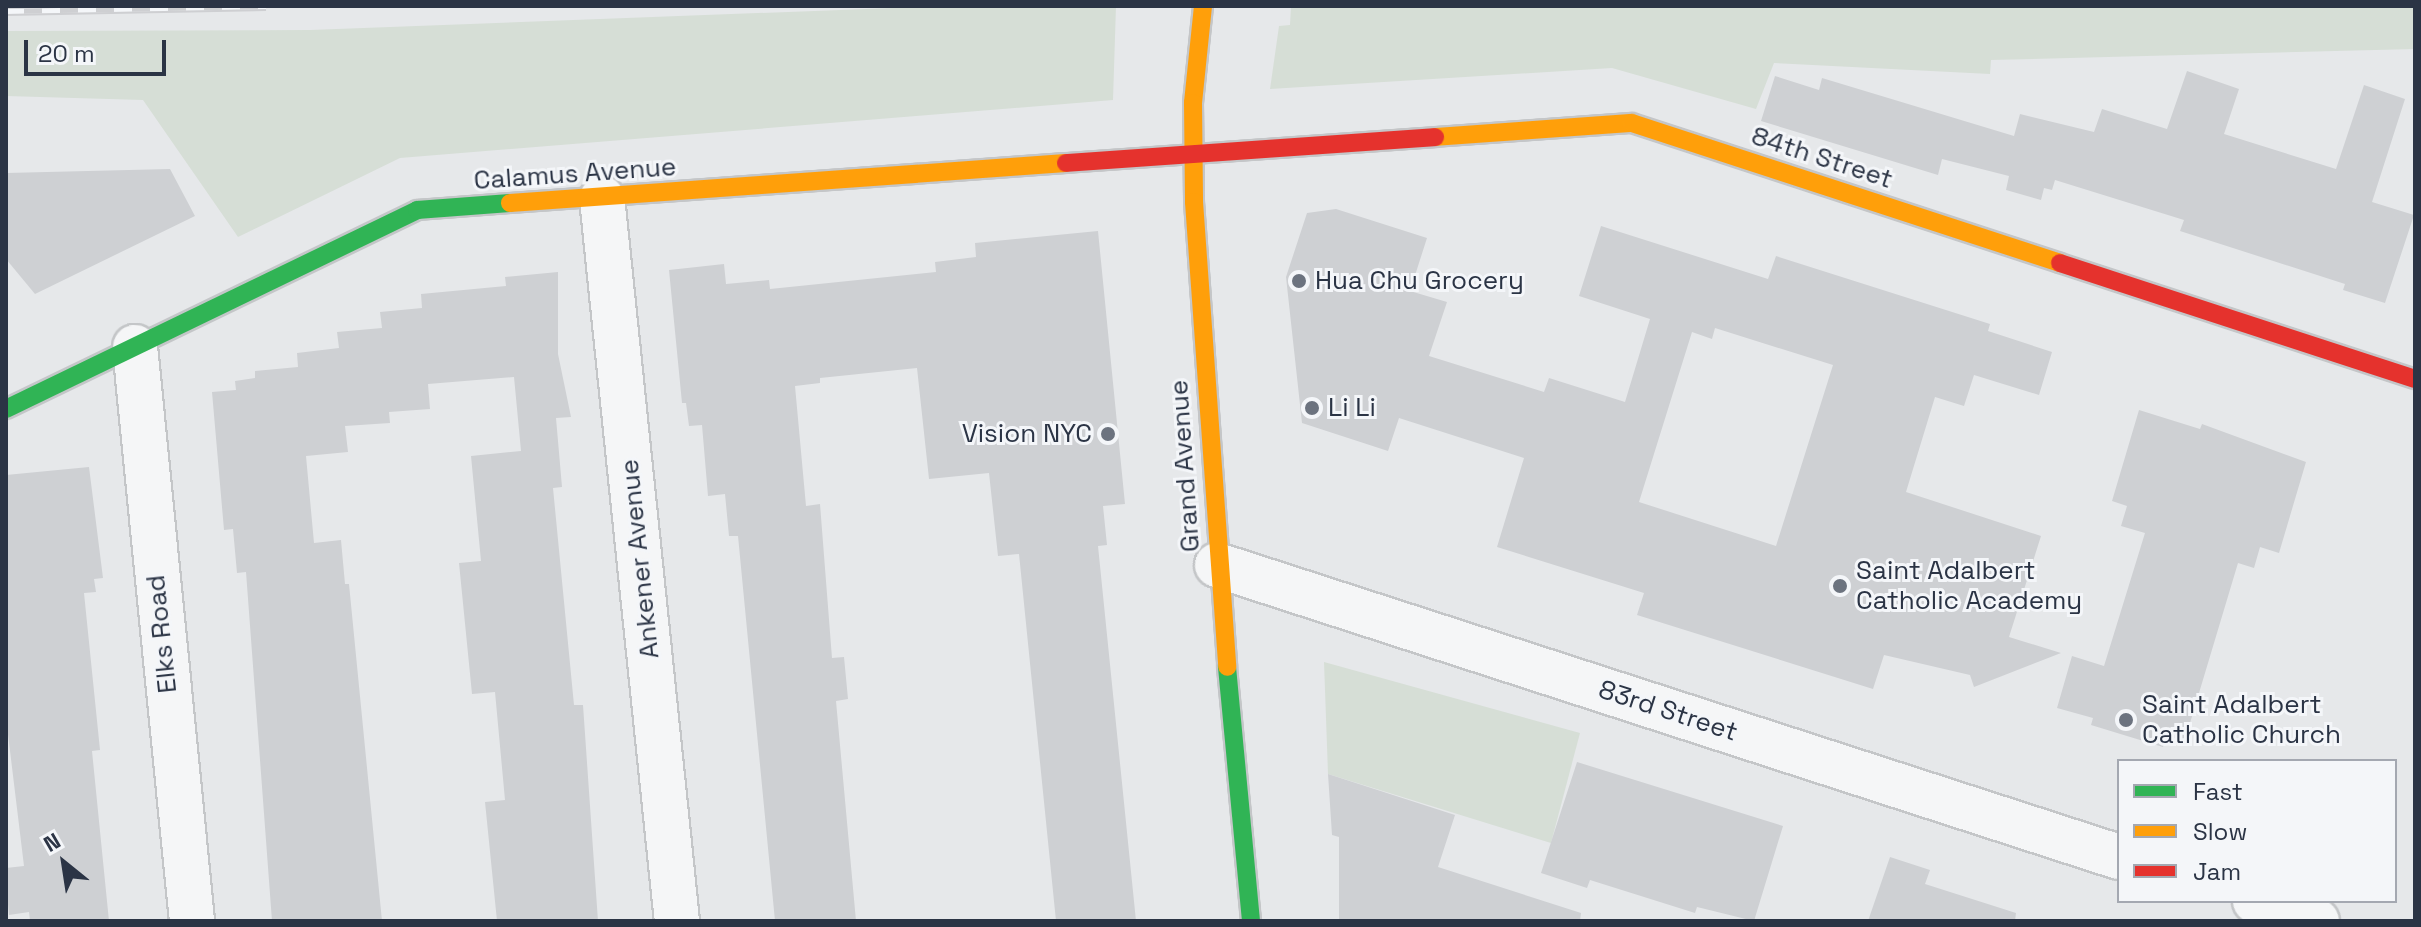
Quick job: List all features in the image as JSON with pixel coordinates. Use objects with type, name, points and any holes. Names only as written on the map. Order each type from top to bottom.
[{"type":"street","name":"Grand Avenue","points":[[1203,6],[1192,158],[1217,565],[1251,921]]},
{"type":"street","name":"84th Street","points":[[1192,158],[1632,123],[2415,379]]},
{"type":"street","name":"Calamus Avenue","points":[[6,409],[417,210],[1192,158]]},
{"type":"street","name":"Ankener Avenue","points":[[602,198],[677,921]]},
{"type":"street","name":"Elks Road","points":[[135,347],[192,921]]},
{"type":"street","name":"83rd Street","points":[[1217,565],[2117,856]]},
{"type":"street","points":[[2261,903],[2317,921]]},
{"type":"shaded area","points":[[945,6],[1116,6],[1113,100],[400,158],[238,237],[143,100],[6,96],[6,31],[310,30]]},
{"type":"shaded area","points":[[1291,6],[2415,6],[2415,49],[1991,60],[1990,74],[1774,63],[1756,109],[1612,68],[1270,89],[1279,26],[1290,25]]},
{"type":"shaded area","points":[[1324,662],[1580,733],[1551,843],[1328,774]]},
{"type":"building","points":[[2187,71],[2239,89],[2224,134],[2336,169],[2364,85],[2405,99],[2372,202],[2414,215],[2385,303],[2343,290],[2345,284],[2180,231],[2184,220],[2055,180],[2052,190],[2044,188],[2041,200],[2006,190],[2009,176],[1942,159],[1938,175],[1761,121],[1775,76],[1819,90],[1822,78],[2014,136],[2020,114],[2094,132],[2102,109],[2167,129]]},
{"type":"building","points":[[170,169],[195,216],[35,294],[6,259],[6,173]]},
{"type":"building","points":[[1336,209],[1427,238],[1410,291],[1447,302],[1429,356],[1544,392],[1549,378],[1625,402],[1650,319],[1579,296],[1601,226],[1768,279],[1776,256],[1990,324],[1988,331],[2052,352],[2039,395],[1974,375],[1964,406],[1935,397],[1906,492],[2041,536],[2009,637],[2061,653],[1974,687],[1970,675],[1884,655],[1873,689],[1637,615],[1644,593],[1497,547],[1524,458],[1399,418],[1388,451],[1302,423],[1286,277],[1307,213]],"holes":[[[1715,328],[1833,365],[1776,546],[1639,502],[1692,332],[1712,339]]]},
{"type":"building","points":[[1098,231],[1125,504],[1103,506],[1107,545],[1098,546],[1136,921],[1056,921],[1019,554],[998,556],[989,473],[929,479],[917,368],[820,378],[820,383],[795,386],[806,506],[820,504],[832,658],[844,657],[848,699],[836,701],[856,921],[775,921],[738,536],[729,536],[725,494],[708,496],[702,425],[689,426],[686,403],[682,403],[669,270],[724,264],[726,284],[769,280],[770,289],[936,272],[935,262],[976,257],[975,243]]},
{"type":"building","points":[[558,272],[558,354],[571,417],[556,418],[562,487],[553,488],[574,705],[583,705],[598,921],[497,921],[485,802],[505,800],[495,692],[472,694],[459,563],[481,561],[471,456],[521,451],[514,377],[428,384],[430,409],[389,412],[390,423],[345,426],[348,452],[306,456],[314,543],[341,540],[345,584],[349,584],[382,921],[272,921],[246,572],[237,573],[233,529],[224,530],[212,392],[236,390],[235,381],[255,378],[255,371],[298,367],[297,353],[339,348],[337,332],[382,328],[380,312],[422,308],[421,294],[506,286],[505,277]]},
{"type":"building","points":[[2139,410],[2200,429],[2202,424],[2306,462],[2279,553],[2260,547],[2254,568],[2238,563],[2184,743],[2166,737],[2163,747],[2091,725],[2093,718],[2057,708],[2072,656],[2104,666],[2145,533],[2121,526],[2127,506],[2112,501]]},
{"type":"building","points":[[89,467],[103,578],[94,579],[96,592],[84,593],[100,750],[92,751],[109,921],[30,921],[29,912],[9,915],[6,883],[6,868],[24,866],[6,718],[6,475]]},
{"type":"building","points":[[1577,762],[1783,826],[1754,921],[1697,907],[1695,913],[1590,880],[1587,888],[1541,873]]},
{"type":"building","points":[[1328,774],[1455,815],[1438,867],[1581,913],[1580,921],[1339,921],[1339,837],[1332,835]]},
{"type":"building","points":[[1890,857],[1930,870],[1925,884],[2016,913],[2015,921],[1868,921]]},
{"type":"railway","points":[[6,11],[266,6]]},
{"type":"traffic: fast","points":[[6,409],[417,210],[510,203]]},
{"type":"traffic: fast","points":[[1227,667],[1251,921]]},
{"type":"traffic: slow","points":[[1203,6],[1193,103],[1194,202],[1227,667]]},
{"type":"traffic: slow","points":[[1435,137],[1632,123],[2060,263]]},
{"type":"traffic: slow","points":[[510,203],[1066,163]]},
{"type":"traffic: jam","points":[[1066,163],[1435,137]]},
{"type":"traffic: jam","points":[[2060,263],[2415,379]]},
{"type":"place","name":"Hua Chu Grocery","points":[[1299,281]]},
{"type":"place","name":"Li Li","points":[[1312,408]]},
{"type":"place","name":"Vision NYC","points":[[1108,434]]},
{"type":"place","name":"Saint Adalbert Catholic Academy","points":[[1840,586]]},
{"type":"place","name":"Saint Adalbert Catholic Church","points":[[2126,720]]}]
